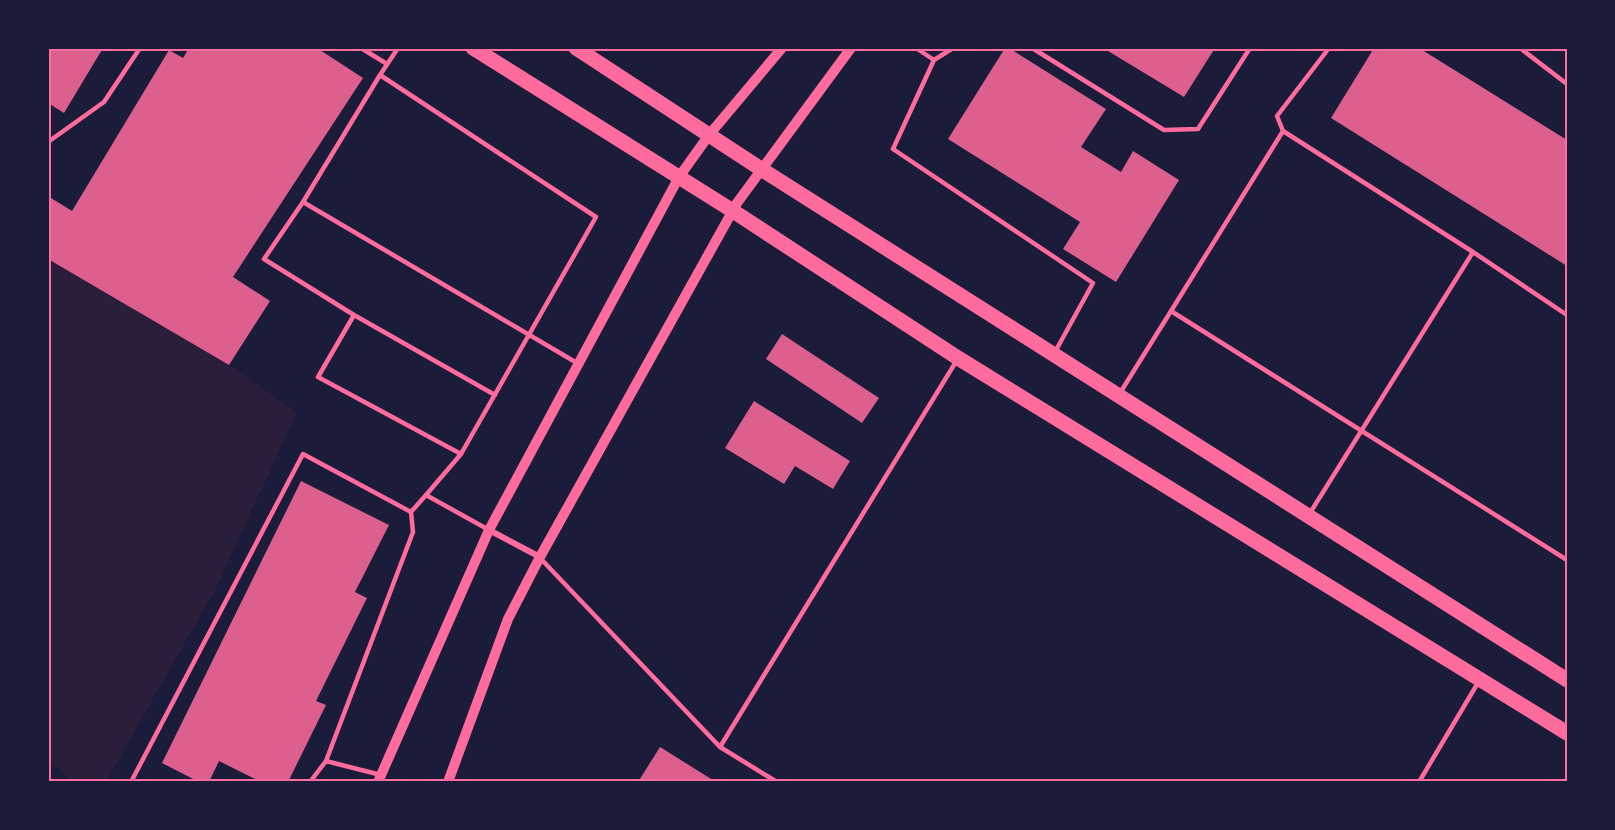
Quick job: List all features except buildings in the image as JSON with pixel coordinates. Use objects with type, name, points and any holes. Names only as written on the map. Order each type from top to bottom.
[{"type":"main road","points":[[473,48],[733,211],[958,357],[1567,733]]},
{"type":"main road","points":[[576,48],[1567,680]]},
{"type":"street","points":[[379,778],[489,530],[679,177],[710,135],[782,48]]},
{"type":"street","points":[[448,782],[508,619],[540,557],[733,211],[761,168],[851,48]]},
{"type":"street","points":[[489,530],[540,557]]},
{"type":"lane","points":[[48,142],[104,102],[140,48]]},
{"type":"lane","points":[[361,48],[387,64]]},
{"type":"lane","points":[[398,48],[303,202],[264,259],[354,315],[495,395]]},
{"type":"lane","points":[[916,48],[934,60]]},
{"type":"lane","points":[[953,48],[934,60],[893,149],[1093,283],[1053,354]]},
{"type":"lane","points":[[1032,48],[1164,130],[1198,129],[1250,48]]},
{"type":"lane","points":[[1329,48],[1277,116],[1283,132],[1473,252],[1567,315]]},
{"type":"lane","points":[[1520,48],[1567,84]]},
{"type":"lane","points":[[310,782],[326,761],[413,532],[411,512],[461,454],[596,217],[380,75]]},
{"type":"lane","points":[[1118,395],[1283,132]]},
{"type":"lane","points":[[303,202],[578,363]]},
{"type":"lane","points":[[1308,516],[1473,252]]},
{"type":"lane","points":[[1171,311],[1567,560]]},
{"type":"lane","points":[[354,315],[318,377],[461,454]]},
{"type":"lane","points":[[720,747],[958,357]]},
{"type":"lane","points":[[131,782],[303,454],[411,512]]},
{"type":"lane","points":[[426,495],[489,530]]},
{"type":"lane","points":[[540,557],[720,747],[777,782]]},
{"type":"lane","points":[[1419,782],[1480,679]]},
{"type":"lane","points":[[326,761],[379,778]]},
{"type":"shaded area","points":[[48,259],[229,365],[297,412],[216,588],[106,782],[68,782],[64,773],[48,762]]}]
